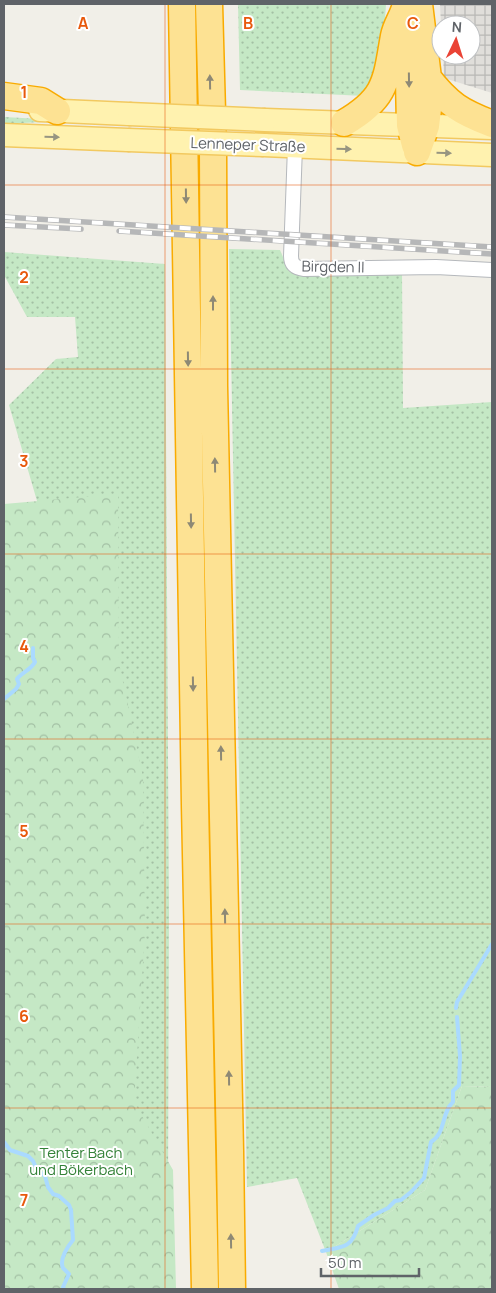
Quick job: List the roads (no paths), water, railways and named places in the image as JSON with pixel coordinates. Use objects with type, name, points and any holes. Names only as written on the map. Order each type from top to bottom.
[{"type":"highway","points":[[182,4],[205,1289]]},
{"type":"highway","points":[[209,4],[213,148],[214,396],[232,1289]]},
{"type":"highway","points":[[409,7],[428,78],[428,109],[418,125]]},
{"type":"highway","points":[[344,122],[362,113],[370,106],[382,88],[388,72],[394,35],[409,7]]},
{"type":"highway","points":[[409,7],[408,35],[418,125],[416,152]]},
{"type":"highway","points":[[428,78],[442,96],[453,106],[469,116],[492,124]]},
{"type":"highway","points":[[4,96],[41,101],[57,111]]},
{"type":"main road","name":"Lenneper Straße","points":[[4,109],[492,128]]},
{"type":"main road","name":"Lenneper Straße","points":[[4,135],[492,155]]},
{"type":"street","name":"Birgden II","points":[[295,147],[291,262],[295,266],[304,269],[441,267],[492,270]]},
{"type":"waterway","points":[[4,699],[16,689],[19,684],[17,679],[35,662],[33,648]]},
{"type":"waterway","points":[[456,1008],[457,1002],[492,944]]},
{"type":"waterway","points":[[322,1251],[350,1243],[358,1226],[388,1208],[395,1201],[401,1200],[424,1178],[431,1142],[439,1134],[449,1107],[453,1102],[453,1091],[459,1085],[460,1056],[457,1017]]},
{"type":"waterway","points":[[4,1142],[10,1150],[28,1156],[33,1161],[37,1170],[45,1176],[48,1187],[53,1194],[59,1196],[69,1205],[73,1240],[62,1261],[63,1268],[69,1274],[63,1287],[64,1289]]},
{"type":"railway","points":[[4,217],[492,247]]},
{"type":"railway","points":[[4,225],[81,229]]},
{"type":"railway","points":[[119,231],[492,254]]},
{"type":"park label","name":"Tenter Bach und Bökerbach","points":[[81,1162]]}]
